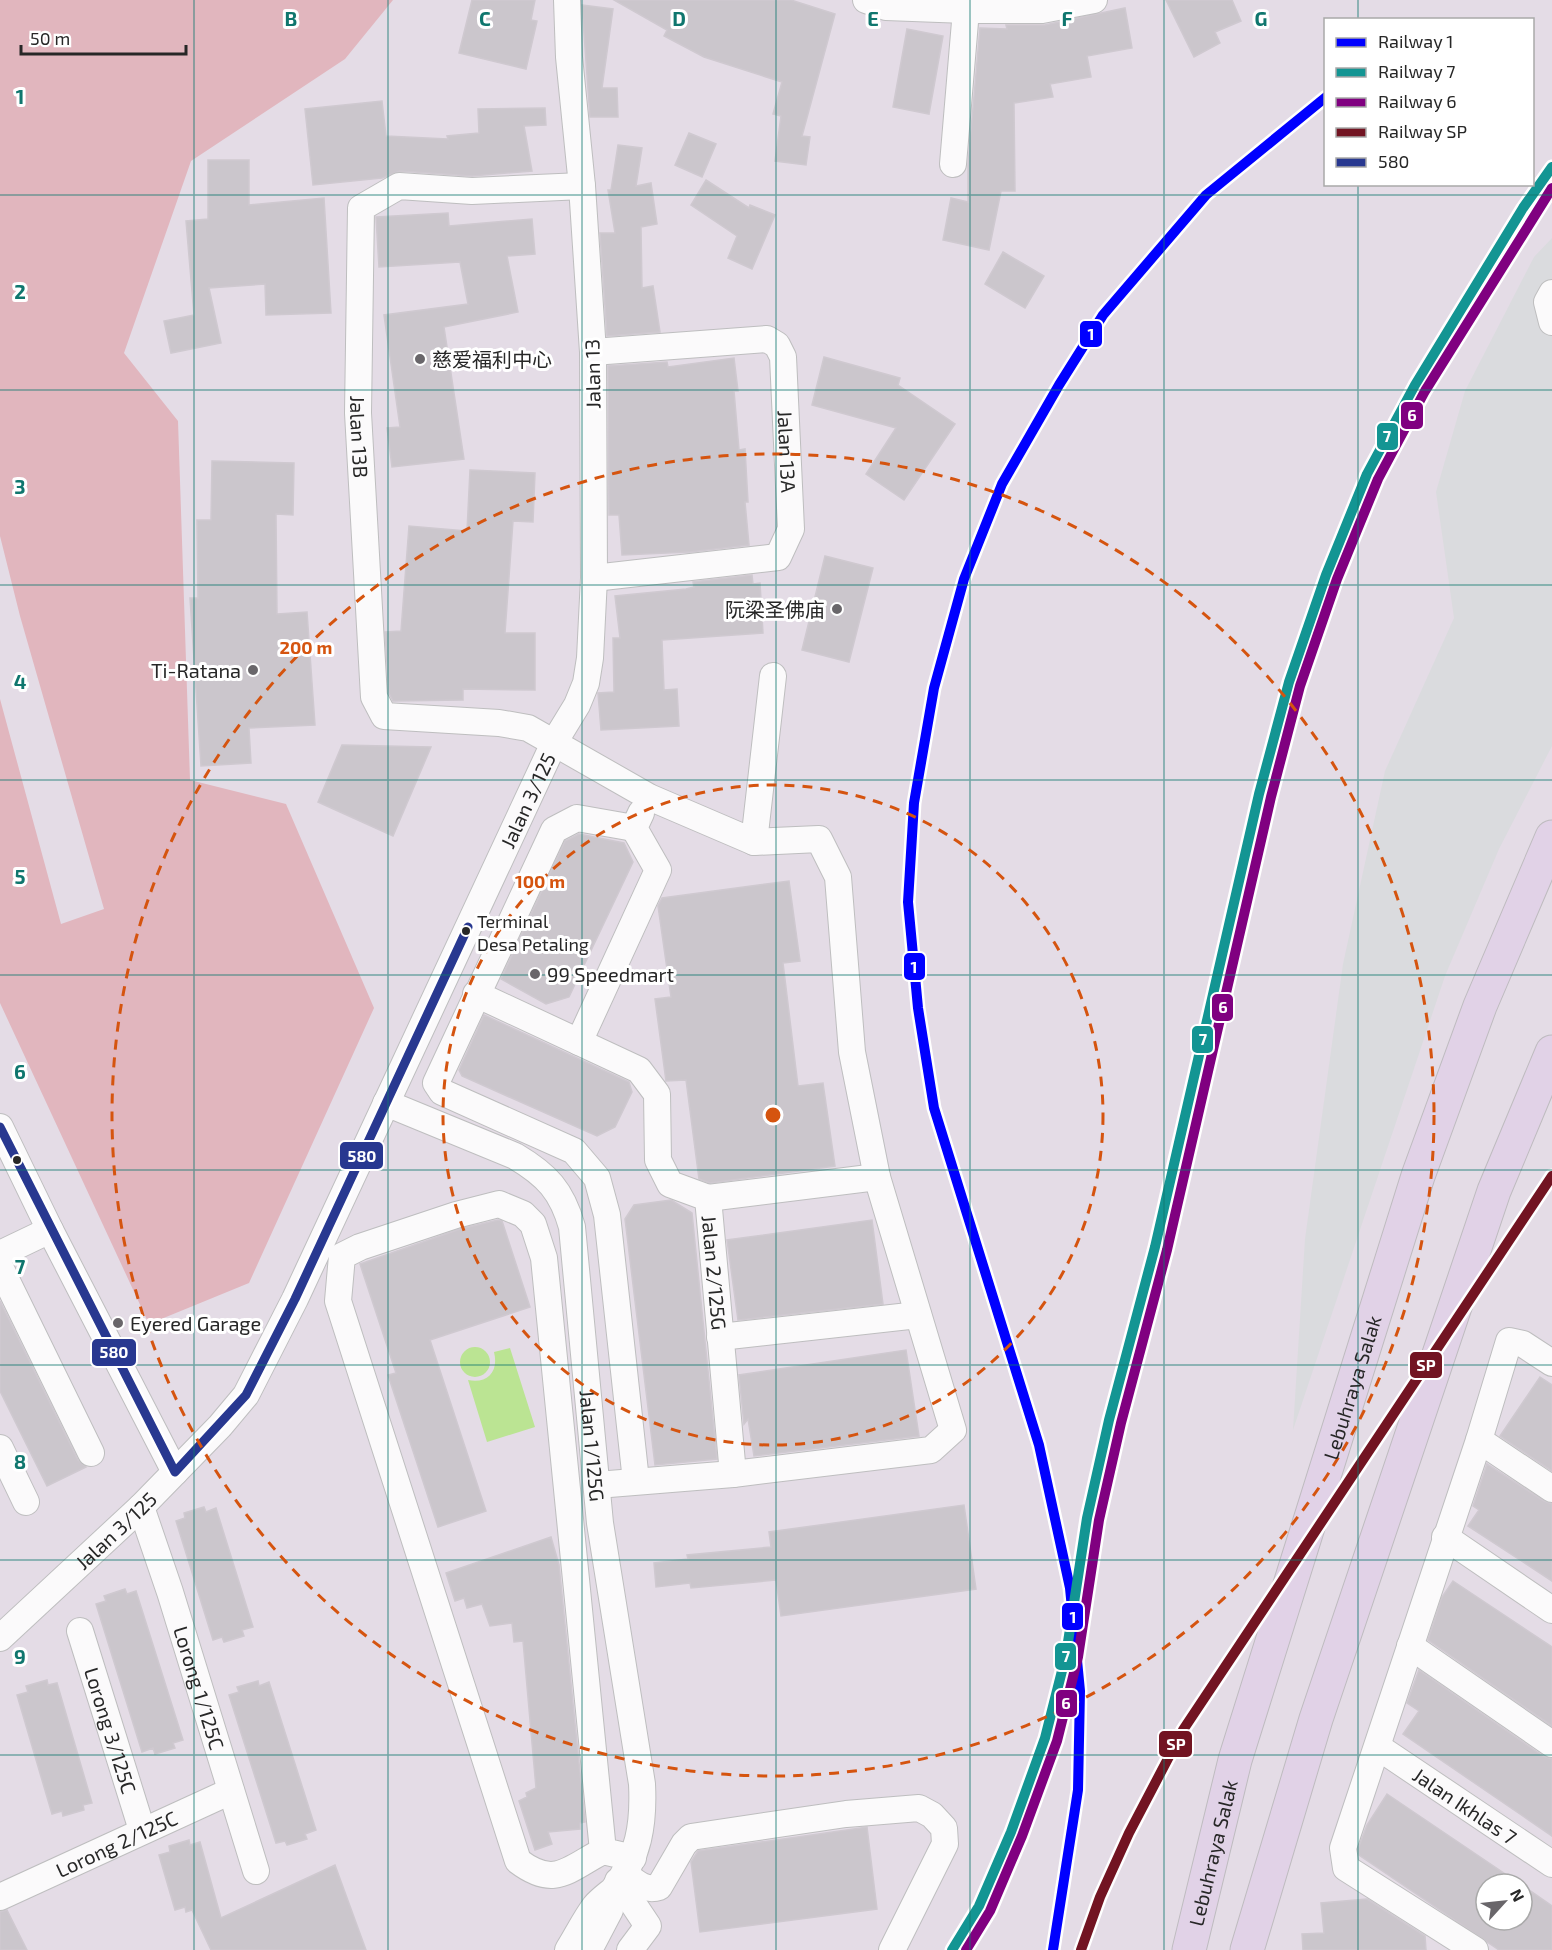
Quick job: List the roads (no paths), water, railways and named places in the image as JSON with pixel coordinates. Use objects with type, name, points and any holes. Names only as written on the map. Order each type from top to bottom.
[{"type":"highway","name":"Lebuhraya Salak","points":[[1189,1950],[1235,1760],[1418,1176],[1480,1006],[1540,859],[1552,837]]},
{"type":"highway","points":[[1247,1950],[1316,1719],[1494,1191],[1552,1052]]},
{"type":"street","name":"Jalan 13","points":[[555,741],[577,705],[586,683],[590,658],[594,578],[592,352],[582,186],[569,57],[567,0]]},
{"type":"street","points":[[866,0],[885,7],[966,10],[1042,10],[1094,0]]},
{"type":"street","points":[[953,164],[966,10]]},
{"type":"street","name":"Jalan 13B","points":[[555,741],[528,728],[499,723],[384,716],[374,697],[358,413],[361,208],[399,186],[472,191],[582,186]]},
{"type":"street","points":[[1552,293],[1547,302],[1552,322]]},
{"type":"street","name":"Jalan 13A","points":[[592,352],[767,339],[777,345],[783,357],[791,529],[778,557],[594,578]]},
{"type":"street","points":[[754,842],[773,676]]},
{"type":"street","points":[[555,741],[649,796],[754,842],[819,839],[838,877],[852,1052],[877,1178],[953,1430],[931,1450],[733,1474],[597,1485]]},
{"type":"street","name":"Jalan 3/125","points":[[0,1638],[141,1507],[246,1395],[295,1299],[555,741]]},
{"type":"street","points":[[634,828],[649,796]]},
{"type":"street","points":[[634,828],[577,818],[554,830],[436,1083],[442,1092],[574,1151],[597,1178],[607,1215],[636,1482]]},
{"type":"street","points":[[579,1042],[658,870],[634,828]]},
{"type":"street","name":"Jalan 2/125G","points":[[476,994],[639,1070],[657,1094],[658,1161],[670,1184],[708,1198],[733,1474]]},
{"type":"street","name":"Jalan 1/125G","points":[[386,1103],[515,1156],[533,1167],[550,1182],[565,1202],[572,1227],[600,1523],[642,1784],[643,1820],[610,1915],[590,1950]]},
{"type":"street","points":[[0,1127],[50,1230],[175,1472]]},
{"type":"street","points":[[708,1198],[877,1178]]},
{"type":"street","points":[[603,1851],[553,1877],[536,1874],[518,1861],[338,1301],[342,1256],[360,1247],[456,1215],[499,1204],[523,1214],[533,1224],[544,1258],[603,1851],[622,1876],[648,1926],[630,1950]]},
{"type":"street","points":[[0,1254],[50,1230]]},
{"type":"street","points":[[0,1267],[91,1453]]},
{"type":"street","points":[[720,1337],[918,1315]]},
{"type":"street","points":[[1475,1950],[1346,1868],[1343,1848],[1479,1440],[1509,1341],[1523,1344],[1552,1363]]},
{"type":"street","points":[[1479,1440],[1552,1489]]},
{"type":"street","points":[[0,1448],[26,1502]]},
{"type":"street","name":"Lorong 1/125C","points":[[141,1507],[171,1593],[256,1871]]},
{"type":"street","points":[[1445,1537],[1552,1610]]},
{"type":"street","name":"Lorong 3/125C","points":[[80,1631],[142,1830]]},
{"type":"street","points":[[1410,1646],[1552,1744]]},
{"type":"street","name":"Jalan Ikhlas 7","points":[[1378,1747],[1552,1864]]},
{"type":"street","name":"Lorong 2/125C","points":[[0,1897],[231,1791]]},
{"type":"street","points":[[622,1876],[651,1889],[659,1887],[684,1844],[691,1837],[846,1814],[919,1808],[932,1815],[944,1828],[945,1844],[892,1950]]},
{"type":"street","name":"Jalan 1/125G","points":[[568,1950],[595,1906],[622,1876]]},
{"type":"rail line","name":"1","points":[[1053,1950],[1078,1790],[1080,1691],[1070,1588],[1039,1445],[934,1108],[918,1008],[908,902],[914,803],[934,688],[964,579],[1002,484],[1059,385],[1103,315],[1206,195],[1324,99]]},
{"type":"rail line","name":"7","points":[[952,1950],[979,1906],[1011,1832],[1045,1738],[1066,1655],[1087,1518],[1109,1420],[1155,1247],[1259,794],[1289,682],[1326,575],[1367,474],[1415,385],[1523,208],[1552,167]]},
{"type":"rail line","name":"6","points":[[966,1950],[990,1911],[1022,1836],[1057,1741],[1078,1657],[1099,1520],[1121,1423],[1167,1250],[1271,797],[1300,686],[1337,579],[1378,479],[1425,391],[1552,188]]},
{"type":"rail line","name":"SP","points":[[1081,1950],[1100,1897],[1129,1833],[1183,1730],[1552,1176]]},
{"type":"place","name":"慈爱福利中心","points":[[420,359]]},
{"type":"place","name":"阮梁圣佛庙","points":[[837,609]]},
{"type":"place","name":"Ti-Ratana","points":[[253,670]]},
{"type":"place","name":"Terminal Desa Petaling","points":[[466,931]]},
{"type":"place","name":"99 Speedmart","points":[[535,974]]},
{"type":"place","name":"Eyered Garage","points":[[118,1323]]}]
